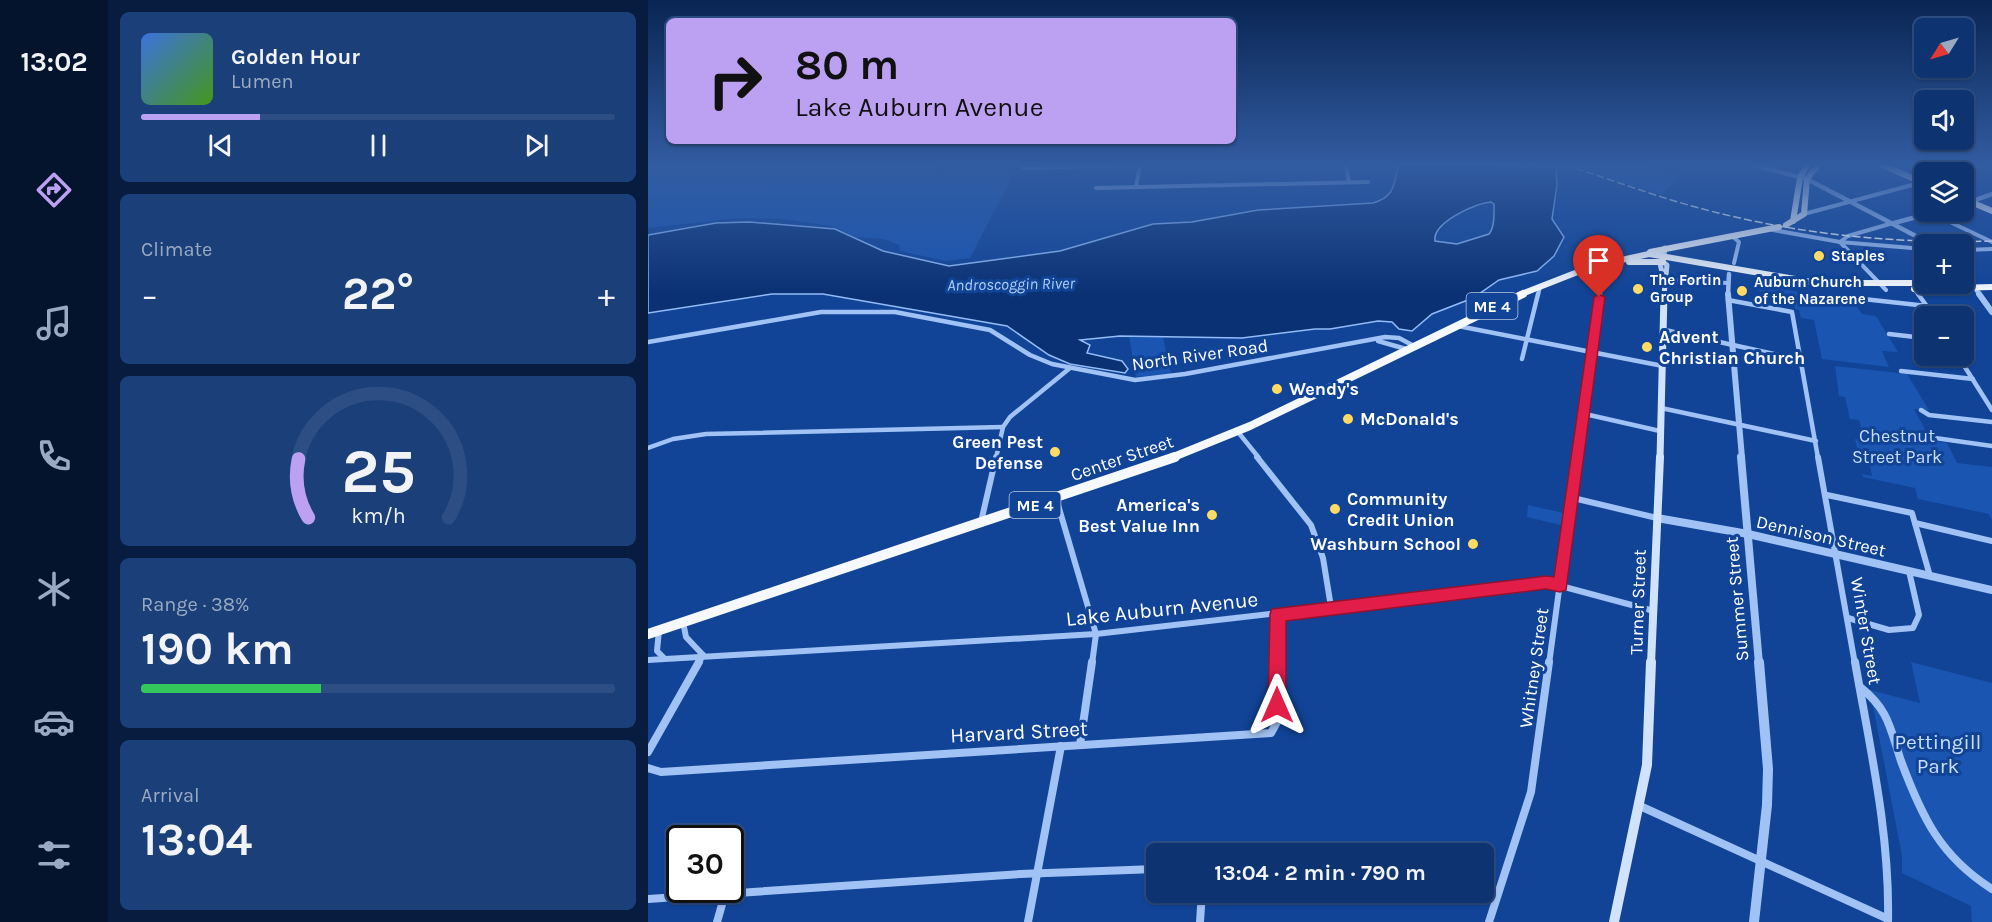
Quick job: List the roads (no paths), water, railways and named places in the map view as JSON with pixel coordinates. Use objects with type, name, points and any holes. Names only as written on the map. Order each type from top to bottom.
[{"type":"highway","points":[[1783,226],[1797,208]]},
{"type":"highway","points":[[1635,258],[1664,255],[1783,226],[1804,214],[1805,208]]},
{"type":"highway","name":"ME 4","points":[[1664,255],[1729,274],[1816,288],[1914,284]]},
{"type":"highway","name":"ME 4","points":[[1635,258],[1664,255],[1818,283],[1914,289]]},
{"type":"highway","name":"Center Street","points":[[1589,270],[1593,266],[1664,255]]},
{"type":"highway","name":"Center Street","points":[[653,632],[1157,464],[1238,432],[1453,325],[1540,287],[1589,270],[1599,270],[1635,258]]},
{"type":"highway","name":"ME 4","points":[[1974,283],[1992,281]]},
{"type":"highway","name":"ME 4","points":[[1974,285],[1992,287]]},
{"type":"main road","name":"Turner Street","points":[[1614,922],[1647,765],[1665,330],[1664,280],[1667,277],[1664,255]]},
{"type":"street","points":[[1804,214],[1826,208]]},
{"type":"street","points":[[1865,208],[1914,234]]},
{"type":"street","points":[[1840,242],[1842,238],[1914,217]]},
{"type":"street","points":[[1953,222],[1992,242]]},
{"type":"street","points":[[1783,226],[1840,242],[1914,248]]},
{"type":"street","points":[[1733,237],[1739,242],[1734,263]]},
{"type":"street","points":[[1840,242],[1883,287]]},
{"type":"street","points":[[1974,250],[1992,249]]},
{"type":"street","points":[[1721,267],[1734,263],[1749,272]]},
{"type":"street","name":"Whitney Street","points":[[1489,922],[1531,792],[1585,414],[1602,277],[1599,270]]},
{"type":"street","name":"Summer Street","points":[[1729,274],[1728,300],[1768,768],[1754,922]]},
{"type":"street","points":[[1664,280],[1728,283]]},
{"type":"street","points":[[1522,359],[1540,287]]},
{"type":"street","points":[[1974,290],[1992,312]]},
{"type":"street","points":[[1918,294],[1927,306]]},
{"type":"street","points":[[1854,298],[1927,306]]},
{"type":"street","points":[[1728,300],[1792,312]]},
{"type":"street","name":"North River Road","points":[[648,342],[821,312],[866,310],[918,315],[990,330],[1038,359],[1119,379],[1143,380],[1394,337],[1410,347]]},
{"type":"street","name":"Winter Street","points":[[1792,312],[1838,555],[1884,835],[1889,876],[1888,921]]},
{"type":"street","points":[[1453,325],[1663,366]]},
{"type":"street","points":[[1665,330],[1801,360]]},
{"type":"street","points":[[1889,334],[1914,337]]},
{"type":"street","name":"North River Road","points":[[1373,340],[1410,347]]},
{"type":"street","points":[[1965,366],[1992,410]]},
{"type":"street","points":[[981,522],[1003,427],[1010,417],[1070,368]]},
{"type":"street","points":[[1901,371],[1973,379]]},
{"type":"street","points":[[1984,396],[1992,396]]},
{"type":"street","points":[[1661,408],[1816,441]]},
{"type":"street","points":[[1921,410],[1929,415],[1992,422]]},
{"type":"street","points":[[1585,414],[1660,431]]},
{"type":"street","points":[[648,448],[673,439],[706,434],[1003,427]]},
{"type":"street","points":[[1238,432],[1311,525],[1323,558],[1331,607]]},
{"type":"street","points":[[1928,437],[1992,446]]},
{"type":"street","points":[[1827,495],[1912,513],[1930,576]]},
{"type":"street","points":[[1056,498],[1096,634],[1080,745]]},
{"type":"street","name":"Dennison Street","points":[[1573,498],[1658,518],[1748,534],[1992,590]]},
{"type":"street","points":[[1915,524],[1992,541]]},
{"type":"street","points":[[1848,618],[1903,632],[1913,628],[1919,615],[1909,571]]},
{"type":"street","name":"Lake Auburn Avenue","points":[[648,660],[703,655],[1096,634],[1546,582],[1654,611]]},
{"type":"street","name":"Harvard Street","points":[[648,768],[661,772],[1271,733],[1277,722],[1278,614]]},
{"type":"street","points":[[648,752],[703,655],[686,637],[683,621]]},
{"type":"street","points":[[653,632],[657,653],[668,659]]},
{"type":"street","points":[[1860,687],[1874,697],[1884,709],[1911,787],[1938,844],[1961,870],[1992,889]]},
{"type":"street","points":[[1028,922],[1061,746]]},
{"type":"street","points":[[1640,806],[1761,859],[1888,921]]},
{"type":"street","points":[[744,893],[1146,869]]},
{"type":"street","points":[[648,899],[666,898]]},
{"type":"street","points":[[717,922],[722,903]]},
{"type":"street","points":[[1200,922],[1201,903]]},
{"type":"water","name":"Androscoggin River","points":[[1470,208],[1447,221],[1436,234],[1435,241],[1457,244],[1489,234],[1493,224],[1494,208],[1554,208],[1552,219],[1564,237],[1554,256],[1537,271],[1499,280],[1473,298],[1432,314],[1412,331],[1399,329],[1392,322],[1378,321],[1330,329],[1242,338],[1120,336],[1080,340],[1090,345],[1087,353],[1122,361],[1128,369],[1125,373],[1070,364],[1049,355],[1007,326],[823,294],[772,294],[648,313],[648,235],[716,223],[749,222],[835,229],[883,251],[949,266],[1060,251],[1153,224],[1192,222],[1258,210]]},
{"type":"railway","points":[[1701,208],[1771,225],[1808,231],[1881,239],[1992,241]]},
{"type":"place","name":"Staples","points":[[1819,256]]},
{"type":"place","name":"The Fortin Group","points":[[1638,289]]},
{"type":"place","name":"Auburn Church of the Nazarene","points":[[1742,291]]},
{"type":"place","name":"Advent Christian Church","points":[[1647,347]]},
{"type":"place","name":"Wendy's","points":[[1277,389]]},
{"type":"place","name":"McDonald's","points":[[1348,419]]},
{"type":"place","name":"Green Pest Defense","points":[[1055,452]]},
{"type":"place","name":"Community Credit Union","points":[[1335,509]]},
{"type":"place","name":"America's Best Value Inn","points":[[1212,515]]},
{"type":"place","name":"Washburn School","points":[[1473,544]]},
{"type":"park label","name":"Chestnut Street Park","points":[[1897,446]]},
{"type":"park label","name":"Pettingill Park","points":[[1938,754]]}]
